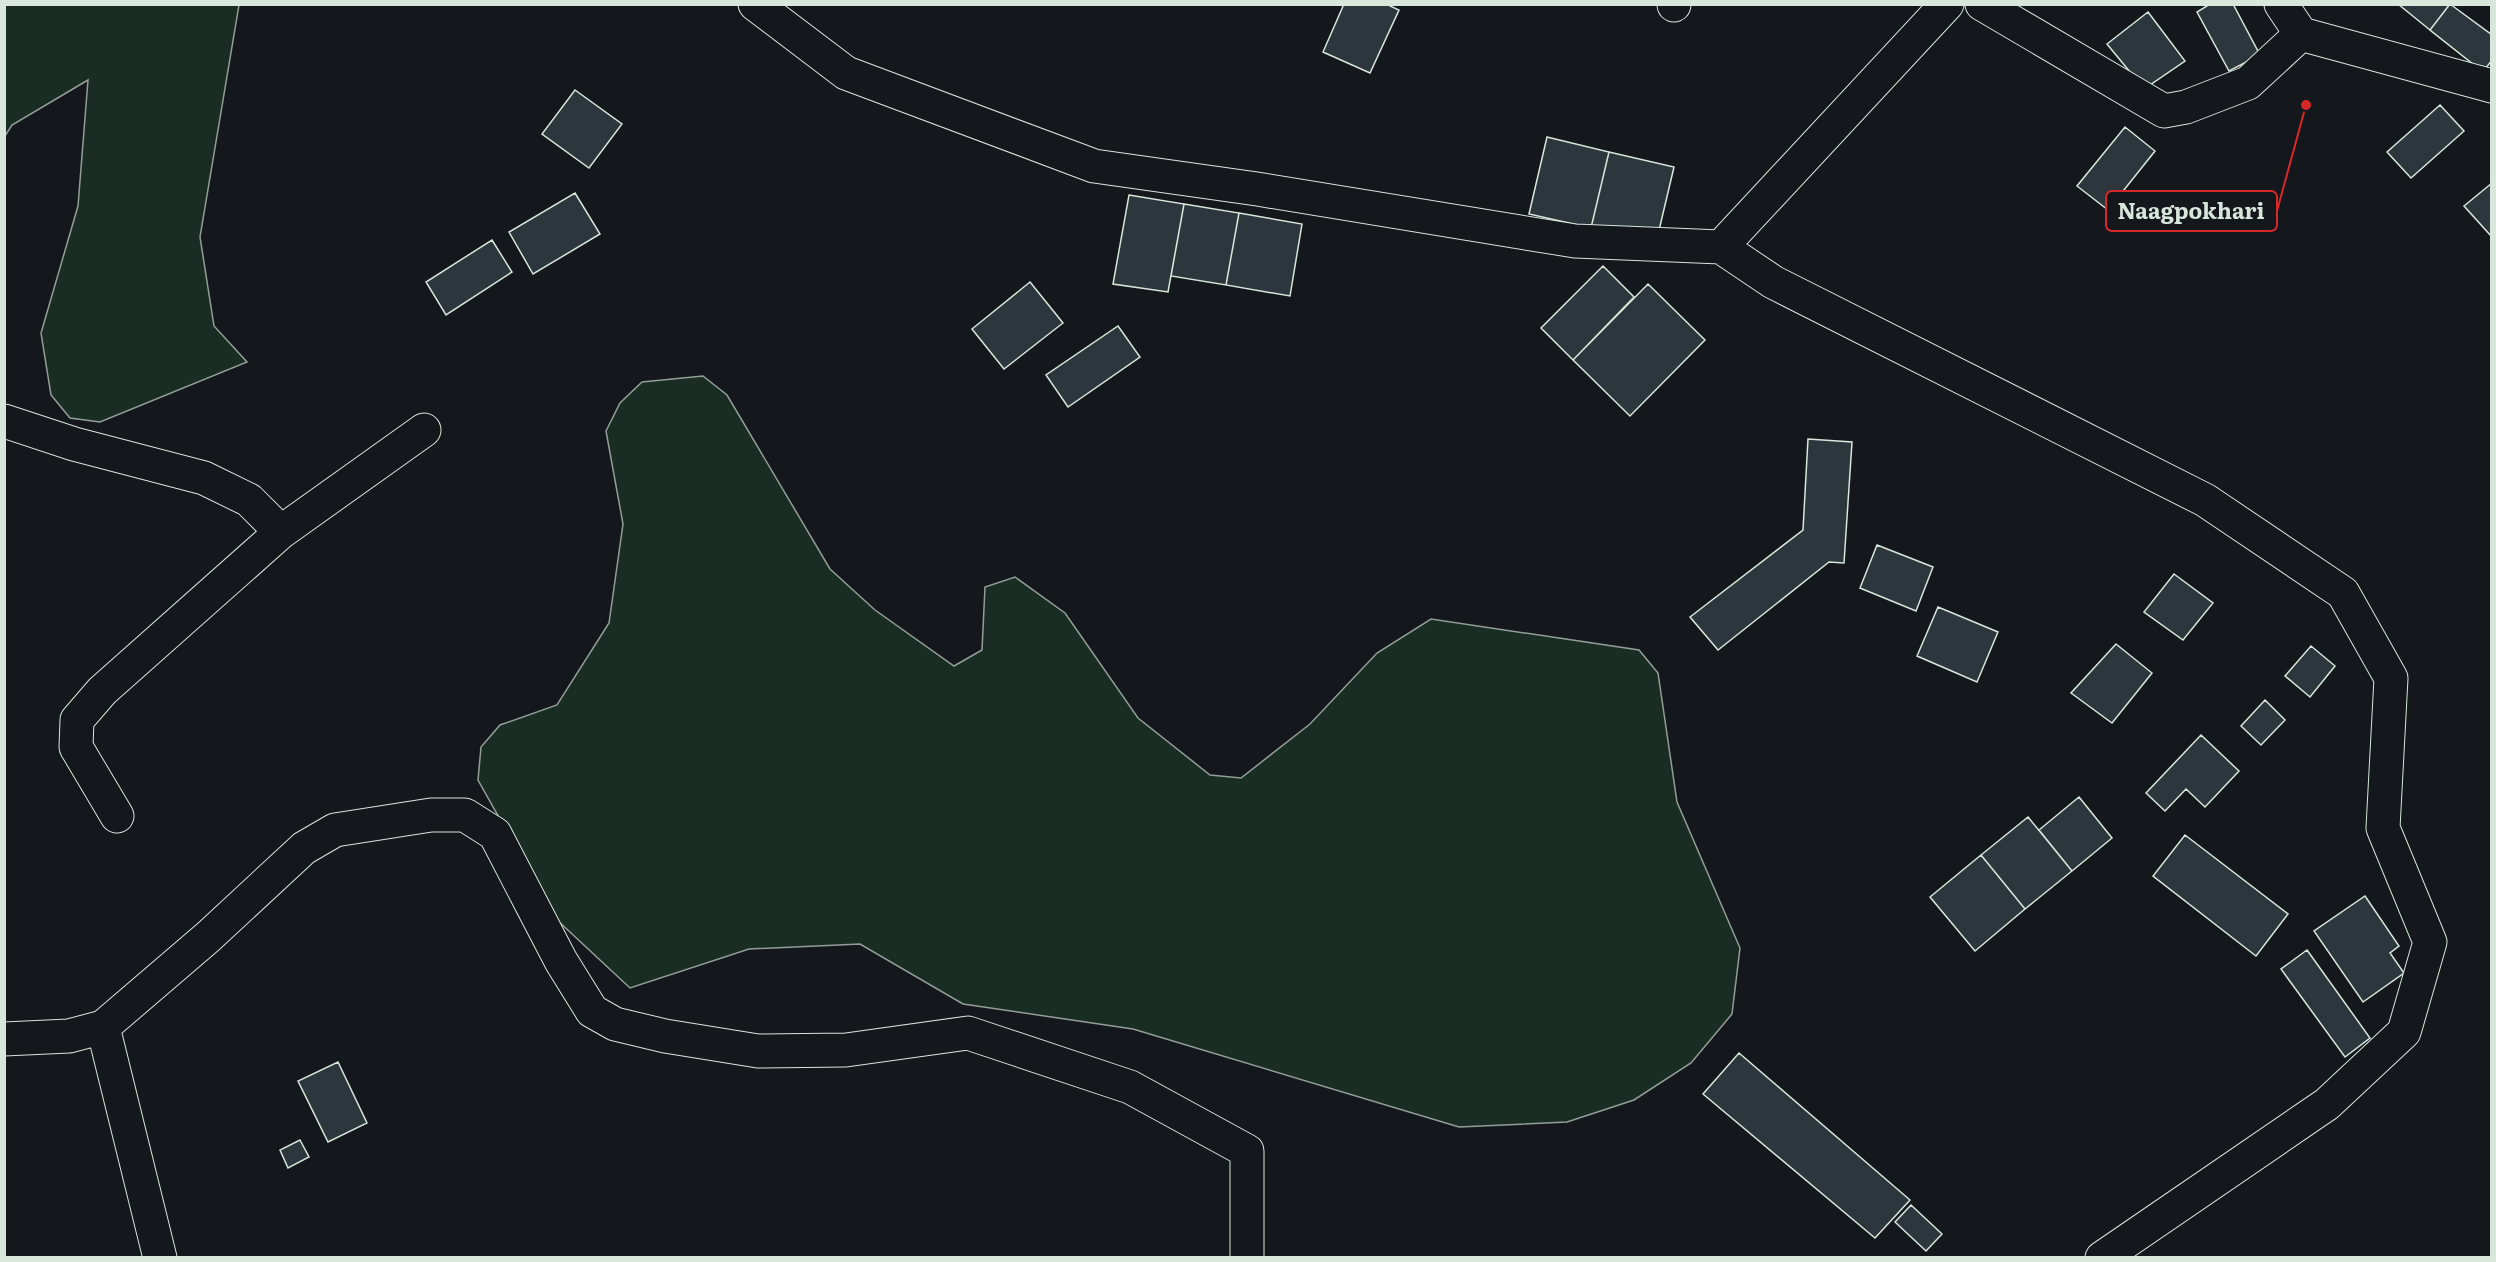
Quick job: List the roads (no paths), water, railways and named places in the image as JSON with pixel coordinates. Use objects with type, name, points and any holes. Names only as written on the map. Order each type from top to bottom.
[{"type":"street","points":[[755,4],[846,73],[1094,166],[1257,189],[1575,241],[1721,247],[1773,282],[2205,500],[2343,593],[2391,678],[2383,828],[2430,942],[2404,1032],[2327,1104],[2102,1257]]},
{"type":"street","points":[[1721,247],[1947,4]]},
{"type":"street","points":[[1982,4],[2164,111],[2186,107],[2248,83],[2301,34]]},
{"type":"street","points":[[2281,4],[2301,34],[2492,86]]},
{"type":"street","points":[[4,421],[74,444],[204,478],[249,500],[281,532]]},
{"type":"street","points":[[117,816],[76,747],[77,720],[102,691],[281,532],[424,430]]},
{"type":"street","points":[[4,1039],[69,1036],[103,1027],[208,937],[304,848],[335,830],[431,815],[465,815],[495,834],[561,961],[592,1011],[615,1024],[665,1036],[758,1051],[846,1050],[968,1033],[1130,1087],[1246,1151],[1247,1257]]},
{"type":"street","points":[[103,1027],[160,1257]]},
{"type":"place","name":"Naagpokhari","points":[[2306,105]]}]
